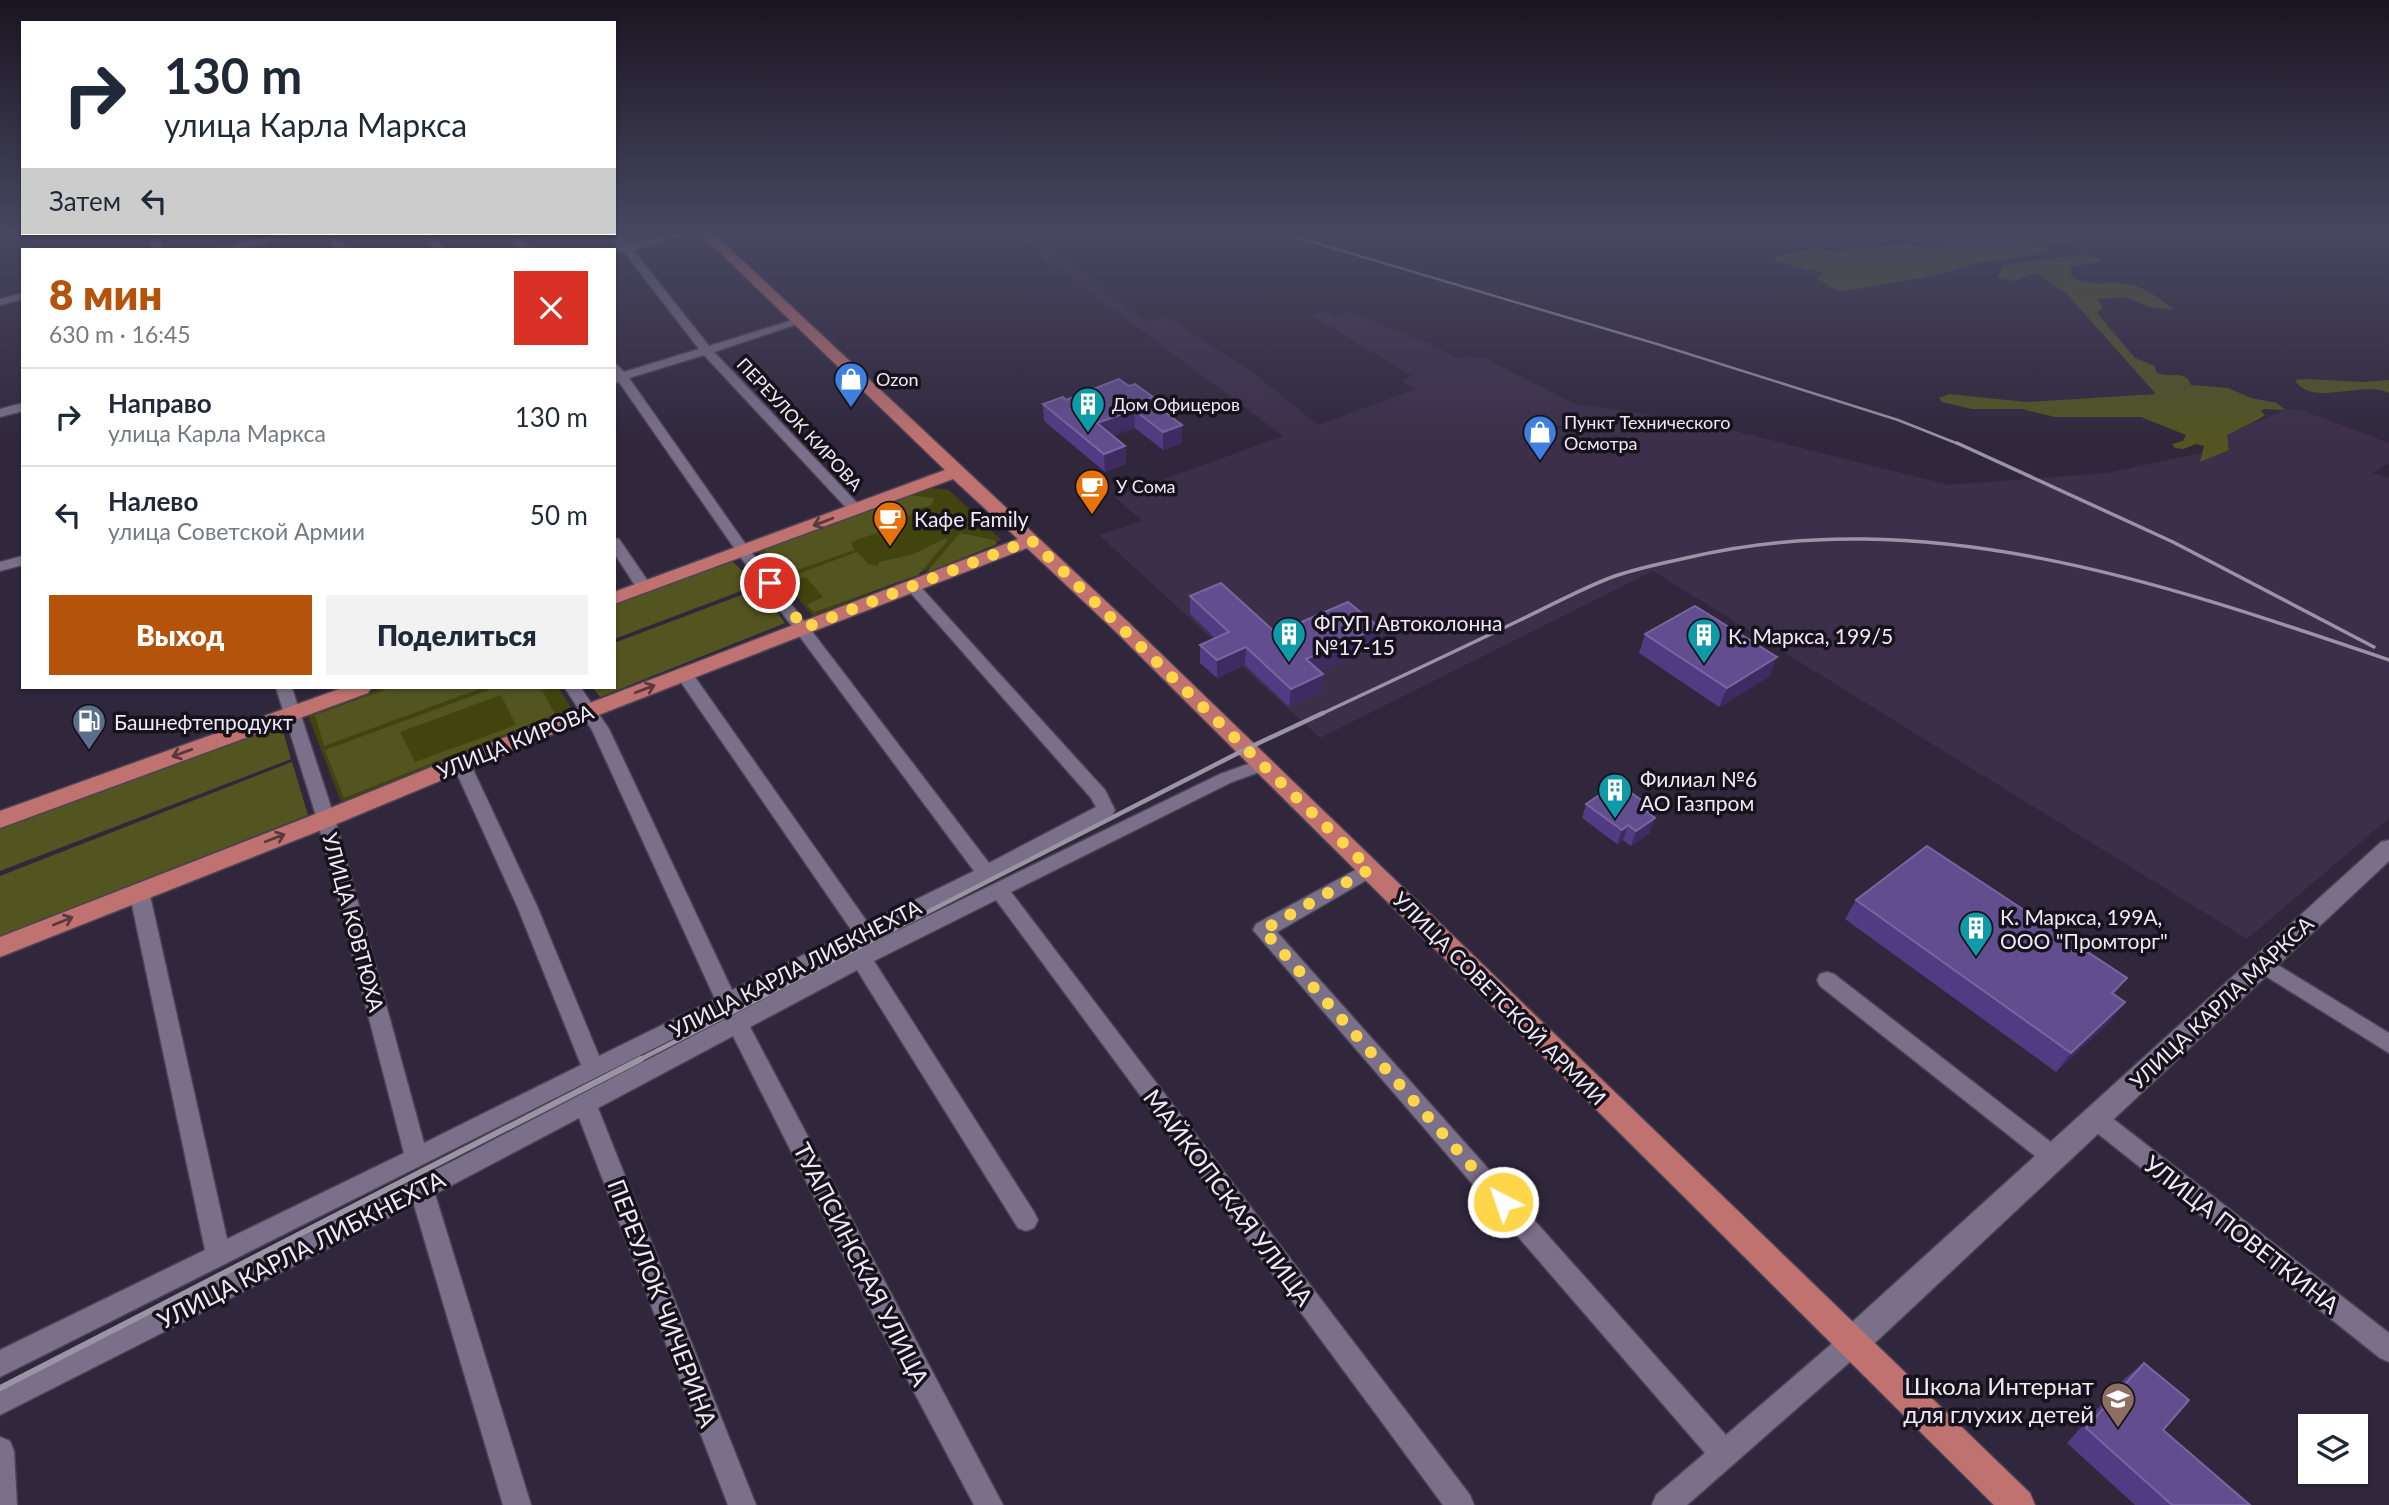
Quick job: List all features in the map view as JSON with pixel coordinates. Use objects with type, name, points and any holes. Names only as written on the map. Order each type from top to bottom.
[{"type":"main road","name":"УЛИЦА СОВЕТСКОЙ АРМИИ","points":[[781,303],[956,472],[1031,540],[1370,869],[2018,1505]]},
{"type":"main road","points":[[616,597],[956,472]]},
{"type":"main road","name":"УЛИЦА КИРОВА","points":[[0,947],[326,819],[589,711],[1031,540]]},
{"type":"main road","points":[[0,820],[358,689]]},
{"type":"street","name":"ПЕРЕУЛОК КИРОВА","points":[[666,303],[707,351],[856,510]]},
{"type":"street","points":[[617,374],[707,351],[800,321]]},
{"type":"street","name":"МАЙКОПСКАЯ УЛИЦА","points":[[617,374],[744,552],[804,628],[1460,1505]]},
{"type":"street","points":[[0,413],[21,408]]},
{"type":"street","points":[[616,545],[644,587]]},
{"type":"street","points":[[0,567],[21,561]]},
{"type":"street","name":"УЛИЦА КАРЛА ЛИБКНЕХТА","points":[[0,1364],[593,1069],[861,958],[1106,810],[1099,795],[913,587]]},
{"type":"street","points":[[684,674],[864,933]]},
{"type":"street","name":"УЛИЦА КОВТЮХА","points":[[284,689],[326,819],[417,1158]]},
{"type":"street","name":"ТУАПСИНСКАЯ УЛИЦА","points":[[574,689],[600,729],[732,1012],[888,1317],[989,1505]]},
{"type":"street","points":[[461,763],[527,906],[593,1069]]},
{"type":"street","name":"УЛИЦА КАРЛА ЛИБКНЕХТА","points":[[0,1402],[584,1102],[864,933],[1262,765]]},
{"type":"street","name":"УЛИЦА КАРЛА МАРКСА","points":[[1678,1501],[1724,1454],[1852,1344],[2389,848]]},
{"type":"street","points":[[1370,869],[1263,930],[1724,1454]]},
{"type":"street","name":"УЛИЦА КАРЛА ЛИБКНЕХТА","points":[[139,891],[219,1256]]},
{"type":"street","name":"УЛИЦА КАРЛА ЛИБКНЕХТА","points":[[861,958],[1026,1220]]},
{"type":"street","points":[[2263,964],[2389,1044]]},
{"type":"street","points":[[1827,980],[2053,1157]]},
{"type":"street","name":"ПЕРЕУЛОК ЧИЧЕРИНА","points":[[584,1102],[742,1505]]},
{"type":"street","name":"УЛИЦА ПОВЕТКИНА","points":[[2095,1118],[2389,1349]]},
{"type":"street","points":[[421,1187],[517,1505]]},
{"type":"street","points":[[0,1451],[3,1505]]},
{"type":"shaded area","points":[[1105,303],[1122,303],[1147,322],[1165,316],[1255,374],[1318,425],[1415,389],[1402,381],[1412,376],[1311,315],[1322,310],[1335,316],[1349,312],[1459,359],[1467,356],[1473,359],[1484,358],[1575,404],[1628,411],[1629,422],[1547,427],[1541,430],[1631,424],[1632,412],[1710,425],[1949,485],[2107,473],[2230,447],[2225,435],[2288,409],[2302,410],[2389,443],[2389,463],[2373,473],[2389,478],[2389,818],[2247,939],[1653,571],[1320,738],[1099,535],[1142,521],[1115,497],[1283,436]]},
{"type":"shaded area","points":[[933,488],[949,490],[1001,540],[813,616],[757,550]]},
{"type":"shaded area","points":[[378,689],[560,689],[572,709],[341,802],[308,715]]},
{"type":"green space","points":[[2075,303],[2100,303],[2103,307],[2097,313],[2135,358],[2155,366],[2156,372],[2185,377],[2191,385],[2228,388],[2251,398],[2277,403],[2285,410],[2264,409],[2261,411],[2265,415],[2261,418],[2227,435],[2229,450],[2200,462],[2204,446],[2196,444],[2183,449],[2175,448],[2172,444],[2183,441],[2186,435],[2141,417],[2055,417],[2022,409],[1972,409],[1942,402],[1939,398],[1949,394],[2027,402],[2156,394]]},
{"type":"green space","points":[[2140,303],[2165,303],[2175,310]]},
{"type":"green space","points":[[2295,380],[2364,382],[2389,380],[2389,393],[2366,389],[2312,392],[2302,388]]},
{"type":"green space","points":[[909,495],[934,498],[932,505],[921,508],[894,527],[851,542],[854,550],[786,574],[764,549]]},
{"type":"green space","points":[[960,533],[994,540],[997,544],[926,573]]},
{"type":"green space","points":[[946,538],[948,540],[918,575],[814,612],[807,605],[823,597],[806,577],[794,581],[789,577],[857,552],[868,564],[878,566],[879,562],[914,554]]},
{"type":"green space","points":[[732,561],[757,585],[616,638],[616,603]]},
{"type":"green space","points":[[760,588],[785,623],[600,697],[594,689],[616,689],[616,642]]},
{"type":"green space","points":[[387,689],[479,689],[324,746],[315,715]]},
{"type":"green space","points":[[491,689],[542,689],[555,714],[344,798],[325,750]],"holes":[[[501,695],[516,725],[415,762],[400,732]]]},
{"type":"green space","points":[[281,724],[291,759],[0,871],[0,826]]},
{"type":"green space","points":[[292,762],[308,815],[0,936],[0,876]]},
{"type":"building","points":[[1119,379],[1129,386],[1135,384],[1153,397],[1147,399],[1182,425],[1163,432],[1134,410],[1097,423],[1125,446],[1104,454],[1043,404],[1063,397],[1066,400]]},
{"type":"building","points":[[1221,583],[1276,633],[1348,602],[1379,627],[1306,659],[1323,674],[1291,689],[1246,647],[1217,660],[1200,645],[1229,632],[1190,596]]},
{"type":"building","points":[[1695,606],[1777,657],[1727,688],[1645,634]]},
{"type":"building","points":[[1617,783],[1653,808],[1647,812],[1655,818],[1636,831],[1628,825],[1622,830],[1586,804]]},
{"type":"building","name":"К. Маркса, 199А, ООО \"Промторг\"","points":[[1927,846],[2127,978],[2112,993],[2125,1002],[2071,1053],[1856,900]]},
{"type":"building","points":[[2144,1363],[2189,1400],[2163,1430],[2250,1505],[2172,1505],[2086,1428]]},
{"type":"railway","points":[[1519,303],[1898,420],[1961,445]]},
{"type":"railway","points":[[1957,443],[2173,542],[2374,647]]},
{"type":"railway","points":[[1319,715],[1615,576],[1686,558],[1776,543],[1865,539],[1954,545],[2043,559],[2131,579],[2218,604],[2389,660]]},
{"type":"railway","points":[[637,1061],[1246,749],[1323,713]]},
{"type":"railway","points":[[0,1388],[641,1059]]},
{"type":"place","name":"Ozon","points":[[851,409]]},
{"type":"place","name":"Дом Офицеров","points":[[1088,434]]},
{"type":"place","name":"Пункт Технического Осмотра","points":[[1540,462]]},
{"type":"place","name":"У Сома","points":[[1092,516]]},
{"type":"place","name":"Кафе Family","points":[[890,548]]},
{"type":"place","name":"ФГУП Автоколонна №17-15","points":[[1289,664]]},
{"type":"place","name":"К. Маркса, 199/5","points":[[1704,665]]},
{"type":"place","name":"Башнефтепродукт","points":[[89,751]]},
{"type":"place","name":"Филиал №6 АО Газпром","points":[[1615,820]]},
{"type":"place","name":"К. Маркса, 199А, ООО \"Промторг\"","points":[[1976,958]]},
{"type":"place","name":"Школа Интернат для глухих детей","points":[[2118,1429]]},
{"type":"route","points":[[770,583],[804,628],[1031,540],[1370,869],[1263,930],[1503,1202]]}]
